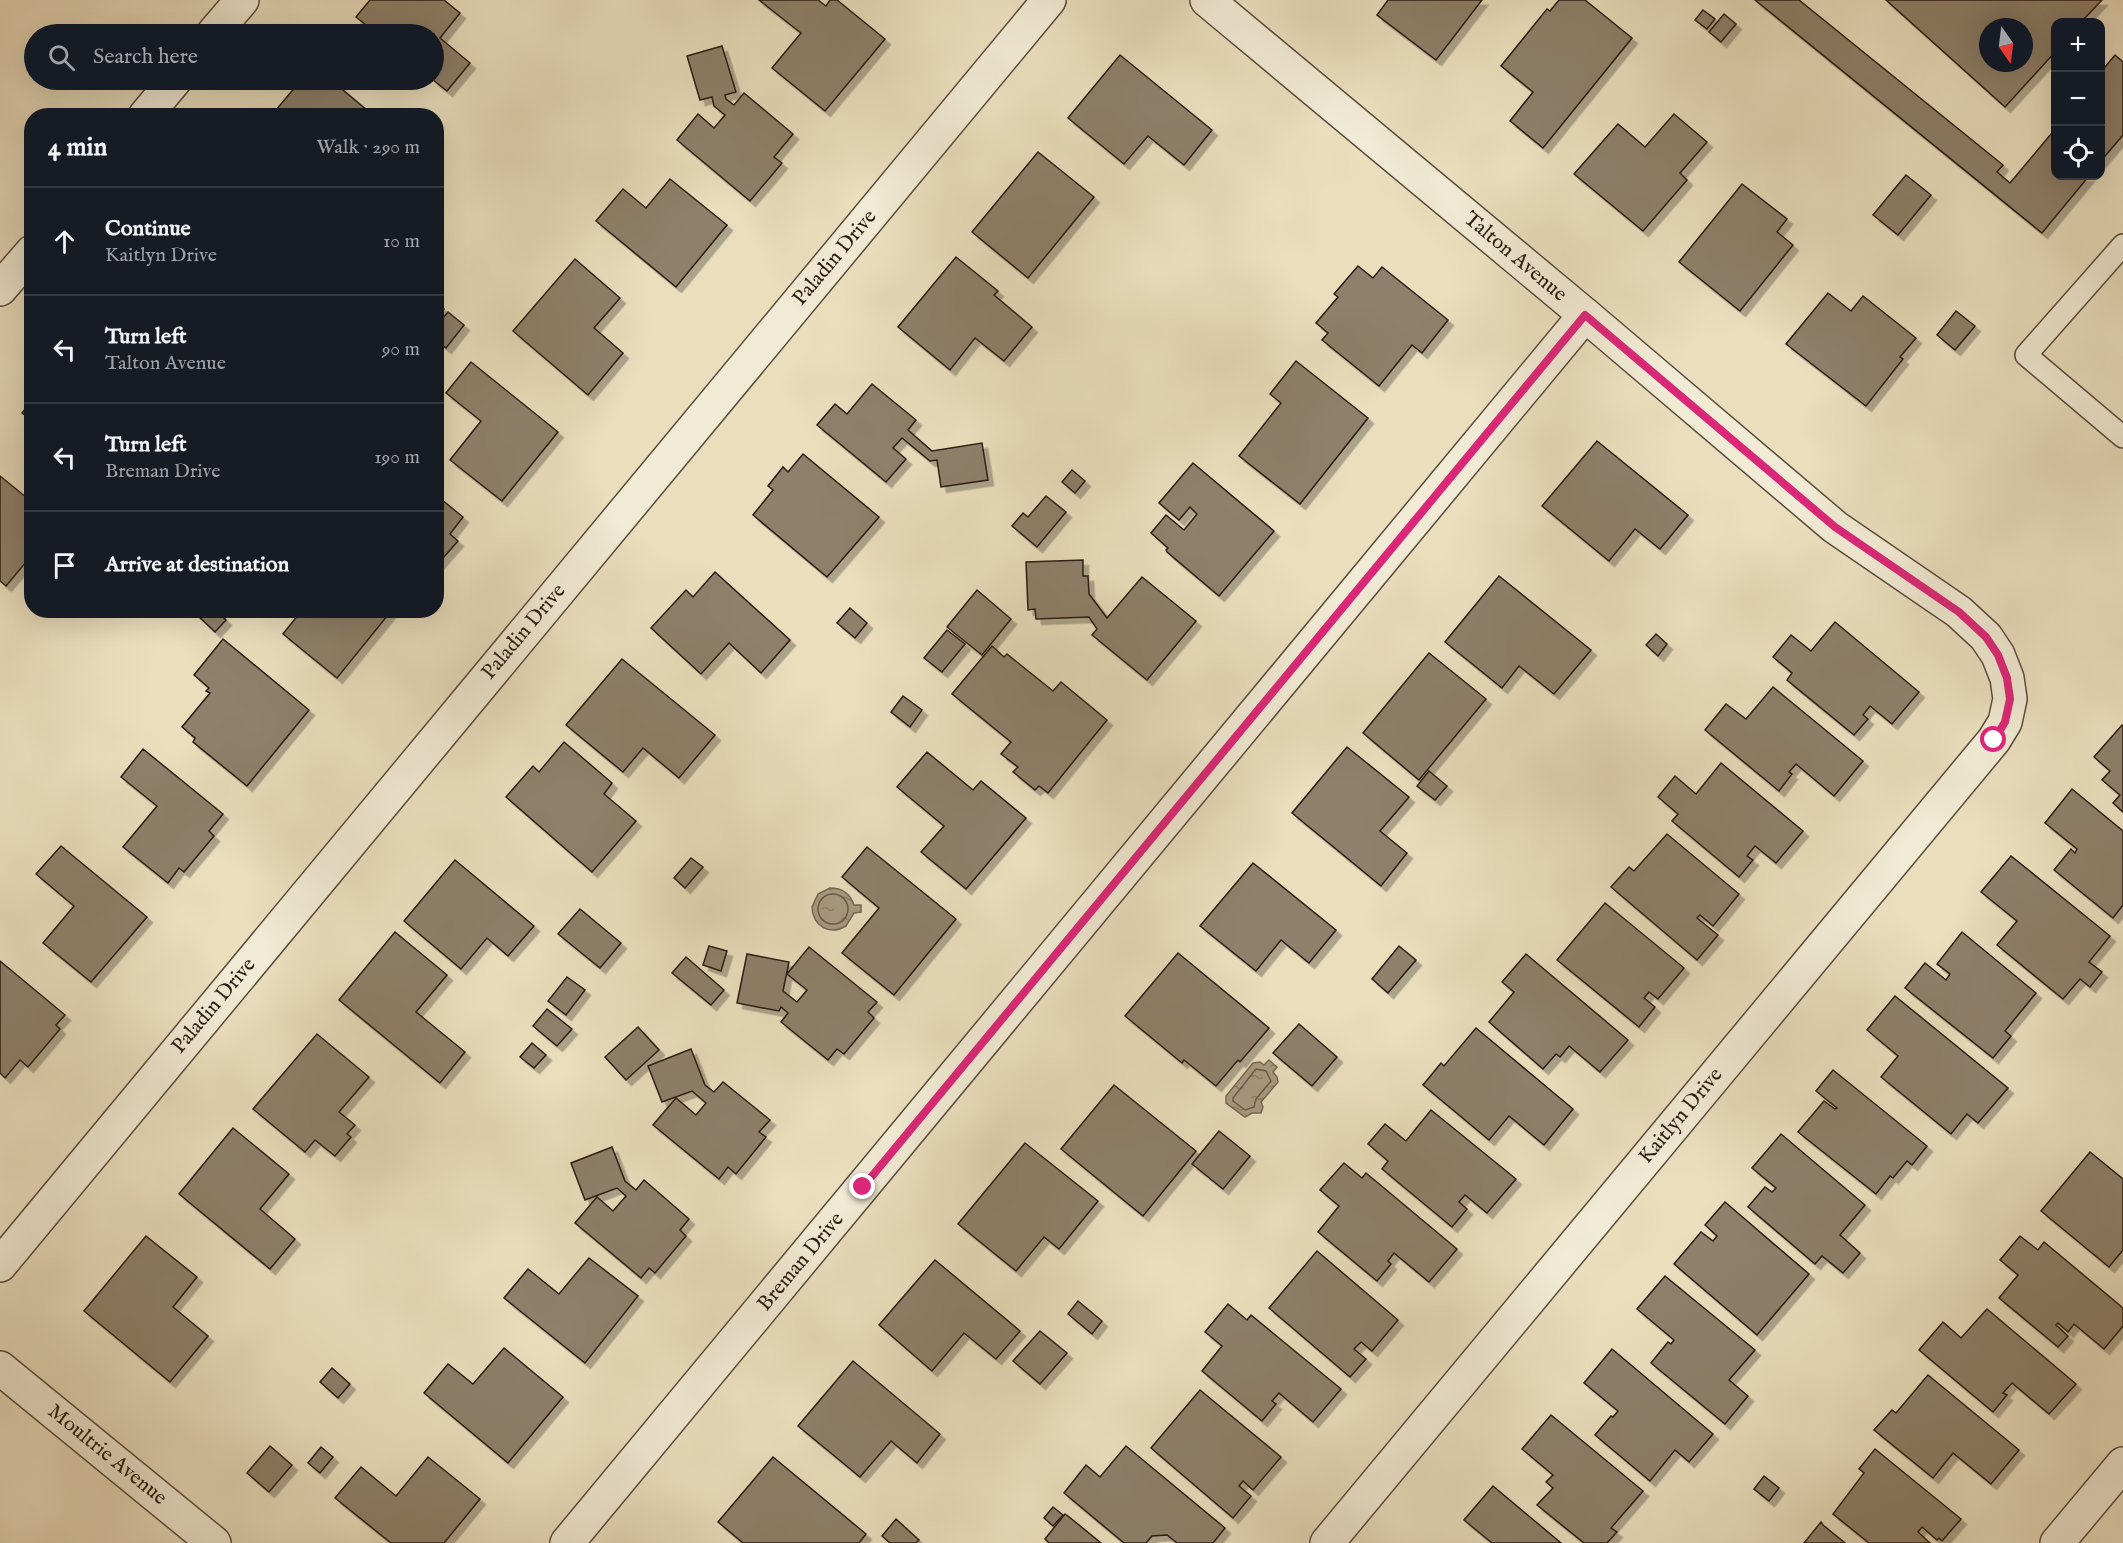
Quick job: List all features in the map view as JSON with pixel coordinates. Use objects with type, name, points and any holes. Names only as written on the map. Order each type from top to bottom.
[{"type":"street","points":[[222,24],[242,0]]},
{"type":"street","name":"Paladin Drive","points":[[0,1265],[1049,0]]},
{"type":"street","name":"Talton Avenue","points":[[1207,0],[1835,527],[1959,612],[1986,637],[1998,655],[2007,678]]},
{"type":"street","points":[[152,108],[167,90]]},
{"type":"street","points":[[0,289],[24,261]]},
{"type":"street","name":"Breman Drive","points":[[567,1543],[1585,315]]},
{"type":"street","name":"Kaitlyn Drive","points":[[1326,1543],[1994,740],[2005,722],[2010,699],[2007,678]]},
{"type":"street","name":"Moultrie Avenue","points":[[0,1368],[214,1543]]},
{"type":"street","points":[[2057,1543],[2123,1464]]},
{"type":"lane","points":[[2118,259],[2026,355],[2123,438]]},
{"type":"water","points":[[830,888],[842,890],[848,894],[854,905],[861,905],[861,912],[854,913],[846,926],[840,929],[823,927],[813,914],[812,907],[818,894]]},
{"type":"water","points":[[1269,1060],[1277,1067],[1273,1072],[1278,1082],[1261,1102],[1263,1107],[1261,1113],[1252,1113],[1245,1117],[1226,1103],[1226,1096],[1253,1063],[1260,1062],[1264,1065]]},
{"type":"building","points":[[370,0],[444,0],[460,13],[444,33],[444,24],[365,24],[356,17]]},
{"type":"building","points":[[759,0],[818,0],[826,6],[830,0],[837,0],[885,39],[825,111],[772,68],[801,33]]},
{"type":"building","points":[[1388,0],[1482,0],[1436,60],[1377,15]]},
{"type":"building","points":[[1559,0],[1585,0],[1632,38],[1543,148],[1510,121],[1533,92],[1501,66],[1547,9],[1550,11]]},
{"type":"building","points":[[1755,0],[1799,0],[2003,165],[1997,172],[2010,183],[2051,134],[2051,180],[2086,180],[2042,233]]},
{"type":"building","points":[[1886,0],[2102,0],[2085,18],[2051,18],[2051,56],[2005,107]]},
{"type":"building","points":[[1703,10],[1715,19],[1707,29],[1695,20]]},
{"type":"building","points":[[1724,14],[1736,24],[1721,42],[1709,32]]},
{"type":"building","points":[[444,41],[470,63],[447,91],[444,89]]},
{"type":"building","points":[[722,46],[736,92],[725,95],[726,99],[734,105],[744,93],[793,134],[774,157],[782,163],[750,201],[677,140],[698,114],[714,128],[725,115],[714,106],[712,97],[700,100],[687,56]]},
{"type":"building","points":[[1120,55],[1212,130],[1184,165],[1148,136],[1124,164],[1068,118]]},
{"type":"building","points":[[2115,55],[2123,62],[2123,135],[2105,156],[2105,72],[2105,67]]},
{"type":"building","points":[[293,90],[343,90],[364,108],[278,108]]},
{"type":"building","points":[[1674,114],[1707,142],[1680,173],[1687,180],[1643,231],[1574,174],[1618,124],[1645,147]]},
{"type":"building","points":[[1038,152],[1094,197],[1028,278],[972,232]]},
{"type":"building","points":[[1906,175],[1931,195],[1898,235],[1873,215]]},
{"type":"building","points":[[670,179],[727,225],[676,287],[596,221],[623,189],[646,208]]},
{"type":"building","points":[[1742,184],[1787,219],[1777,232],[1793,245],[1740,311],[1679,262]]},
{"type":"building","points":[[956,257],[998,291],[994,295],[1032,327],[1004,361],[975,338],[950,370],[898,327]]},
{"type":"building","points":[[575,259],[620,298],[594,328],[623,353],[588,395],[513,331]]},
{"type":"building","points":[[1358,266],[1373,278],[1382,267],[1448,320],[1422,353],[1412,345],[1379,386],[1322,340],[1328,333],[1316,323],[1338,297],[1334,294]]},
{"type":"building","points":[[1828,293],[1851,311],[1863,296],[1916,338],[1900,357],[1903,359],[1866,406],[1786,344]]},
{"type":"building","points":[[1956,311],[1975,326],[1955,350],[1937,335]]},
{"type":"building","points":[[448,312],[464,325],[446,348],[444,346],[444,317]]},
{"type":"building","points":[[1296,361],[1368,418],[1300,504],[1239,456],[1281,403],[1270,394]]},
{"type":"building","points":[[471,362],[558,432],[502,501],[450,460],[481,421],[446,393]]},
{"type":"building","points":[[872,384],[916,420],[908,430],[932,451],[982,443],[988,480],[941,487],[937,460],[930,461],[902,438],[893,448],[906,459],[886,482],[817,425],[835,404],[847,414]]},
{"type":"building","points":[[1597,441],[1688,515],[1660,549],[1635,529],[1609,561],[1542,506]]},
{"type":"building","points":[[803,454],[879,517],[827,577],[753,515],[773,490],[768,486],[783,467],[788,472]]},
{"type":"building","points":[[1193,463],[1274,531],[1219,596],[1167,552],[1168,548],[1151,533],[1166,515],[1184,530],[1197,514],[1190,507],[1179,520],[1159,503]]},
{"type":"building","points":[[1072,470],[1085,481],[1075,493],[1062,482]]},
{"type":"building","points":[[0,476],[24,496],[24,565],[6,586],[0,581]]},
{"type":"building","points":[[1046,496],[1066,512],[1037,547],[1012,526],[1023,513],[1028,517]]},
{"type":"building","points":[[444,502],[463,517],[450,534],[458,541],[444,557]]},
{"type":"building","points":[[1083,560],[1083,576],[1088,576],[1089,594],[1107,618],[1142,577],[1196,621],[1147,680],[1092,635],[1097,629],[1089,617],[1036,619],[1035,609],[1028,610],[1026,562]]},
{"type":"building","points":[[715,572],[790,640],[761,673],[729,643],[701,674],[651,628],[686,590],[693,597]]},
{"type":"building","points":[[1499,576],[1591,650],[1554,694],[1519,666],[1502,688],[1445,642]]},
{"type":"building","points":[[977,590],[1011,619],[982,655],[947,627]]},
{"type":"building","points":[[850,608],[867,623],[855,638],[837,623]]},
{"type":"building","points":[[200,618],[224,618],[226,620],[215,632]]},
{"type":"building","points":[[296,618],[386,618],[337,678],[283,634]]},
{"type":"building","points":[[1835,622],[1919,692],[1892,724],[1870,706],[1863,715],[1868,719],[1854,735],[1787,680],[1792,673],[1773,657],[1791,635],[1811,651]]},
{"type":"building","points":[[947,630],[965,644],[942,672],[924,658]]},
{"type":"building","points":[[1656,634],[1667,644],[1658,656],[1646,645]]},
{"type":"building","points":[[223,639],[309,710],[247,786],[193,742],[195,738],[182,727],[210,693],[206,691],[209,688],[194,675]]},
{"type":"building","points":[[992,646],[1004,657],[1007,654],[1053,691],[1061,682],[1107,720],[1048,793],[1039,786],[1035,790],[1013,772],[1018,767],[1001,754],[1011,742],[952,694]]},
{"type":"building","points":[[1429,653],[1486,699],[1419,780],[1363,733]]},
{"type":"building","points":[[622,659],[715,735],[679,778],[643,748],[623,772],[566,725]]},
{"type":"building","points":[[1773,687],[1863,761],[1834,796],[1796,764],[1789,772],[1792,774],[1779,791],[1705,730],[1726,704],[1746,719]]},
{"type":"building","points":[[903,696],[922,710],[910,727],[891,712]]},
{"type":"building","points":[[2122,725],[2123,812],[2113,803],[2120,795],[2102,780],[2110,771],[2094,757]]},
{"type":"building","points":[[564,742],[612,783],[604,794],[636,821],[592,872],[506,797],[533,766],[539,772]]},
{"type":"building","points":[[1347,747],[1409,797],[1380,831],[1407,853],[1381,886],[1292,813]]},
{"type":"building","points":[[143,749],[223,814],[209,831],[214,836],[184,872],[179,868],[168,883],[123,847],[157,806],[121,777]]},
{"type":"building","points":[[927,752],[973,790],[981,781],[1026,818],[966,889],[921,852],[944,826],[897,787]]},
{"type":"building","points":[[1721,763],[1803,831],[1776,863],[1755,846],[1747,856],[1753,860],[1739,877],[1672,821],[1678,814],[1658,797],[1675,776],[1696,794]]},
{"type":"building","points":[[1429,771],[1447,786],[1435,800],[1417,786]]},
{"type":"building","points":[[2072,789],[2123,831],[2123,905],[2113,918],[2054,870],[2071,849],[2075,853],[2077,849],[2045,823]]},
{"type":"building","points":[[1667,834],[1739,894],[1713,926],[1700,915],[1697,918],[1718,935],[1697,960],[1611,887],[1629,867],[1634,871]]},
{"type":"building","points":[[61,846],[147,917],[91,982],[43,943],[74,906],[36,874]]},
{"type":"building","points":[[867,847],[956,919],[894,995],[842,953],[879,908],[842,877]]},
{"type":"building","points":[[2011,856],[2110,936],[2089,962],[2102,972],[2090,987],[2080,979],[2063,999],[1997,945],[2017,921],[1981,892]]},
{"type":"building","points":[[691,858],[703,867],[685,888],[674,878]]},
{"type":"building","points":[[455,860],[534,926],[508,956],[487,938],[461,969],[404,921]]},
{"type":"building","points":[[1253,863],[1336,930],[1309,963],[1281,940],[1256,971],[1200,926]]},
{"type":"building","points":[[1605,903],[1684,968],[1658,999],[1649,992],[1644,998],[1655,1007],[1639,1027],[1557,960]]},
{"type":"building","points":[[580,909],[621,943],[600,968],[558,934]]},
{"type":"building","points":[[395,932],[447,975],[416,1012],[465,1052],[440,1083],[339,1000]]},
{"type":"building","points":[[1962,932],[2036,993],[2005,1031],[2011,1036],[1993,1058],[1905,988],[1925,963],[1946,980],[1950,974],[1937,964]]},
{"type":"building","points":[[709,946],[727,951],[721,971],[703,965]]},
{"type":"building","points":[[1399,946],[1416,960],[1388,993],[1372,979]]},
{"type":"building","points":[[809,947],[877,1002],[868,1012],[874,1018],[844,1054],[837,1049],[828,1060],[781,1022],[788,1013],[781,1007],[779,1011],[737,1003],[747,954],[789,962],[783,991],[797,1002],[807,990],[787,974]]},
{"type":"building","points":[[1178,953],[1269,1028],[1216,1086],[1184,1060],[1182,1063],[1125,1016]]},
{"type":"building","points":[[1526,954],[1628,1040],[1600,1072],[1569,1046],[1560,1057],[1556,1054],[1543,1069],[1489,1022],[1514,992],[1502,982]]},
{"type":"building","points":[[686,957],[724,990],[711,1005],[672,973]]},
{"type":"building","points":[[0,961],[65,1015],[56,1025],[60,1029],[28,1067],[20,1060],[5,1078],[0,1073]]},
{"type":"building","points":[[567,977],[585,990],[566,1015],[548,1001]]},
{"type":"building","points":[[1895,996],[2008,1088],[1978,1123],[1967,1114],[1951,1134],[1881,1077],[1898,1056],[1867,1030]]},
{"type":"building","points":[[547,1009],[572,1029],[557,1046],[533,1026]]},
{"type":"building","points":[[1299,1024],[1337,1057],[1312,1086],[1273,1053]]},
{"type":"building","points":[[638,1027],[659,1050],[626,1080],[605,1057]]},
{"type":"building","points":[[1476,1028],[1573,1109],[1544,1145],[1509,1116],[1489,1140],[1423,1085],[1441,1063],[1444,1066]]},
{"type":"building","points":[[317,1034],[369,1077],[339,1112],[355,1125],[347,1134],[351,1137],[335,1156],[315,1140],[305,1152],[253,1109]]},
{"type":"building","points":[[532,1043],[546,1055],[534,1068],[520,1057]]},
{"type":"building","points":[[691,1049],[705,1085],[714,1092],[723,1082],[770,1120],[759,1132],[766,1137],[736,1174],[728,1167],[719,1179],[653,1125],[676,1098],[696,1115],[706,1103],[692,1091],[662,1102],[648,1066]]},
{"type":"building","points":[[1833,1070],[1927,1146],[1912,1165],[1907,1161],[1893,1178],[1890,1176],[1876,1194],[1798,1132],[1824,1101],[1835,1109],[1837,1108],[1816,1091]]},
{"type":"building","points":[[1114,1085],[1196,1151],[1143,1216],[1061,1149]]},
{"type":"building","points":[[1431,1110],[1516,1179],[1487,1213],[1465,1195],[1459,1202],[1467,1209],[1452,1227],[1382,1169],[1388,1161],[1368,1144],[1385,1124],[1406,1141]]},
{"type":"building","points":[[233,1128],[289,1174],[260,1209],[295,1239],[270,1269],[179,1194]]},
{"type":"building","points":[[1219,1131],[1250,1156],[1223,1189],[1192,1164]]},
{"type":"building","points":[[1781,1134],[1865,1205],[1840,1235],[1860,1253],[1843,1273],[1822,1256],[1815,1264],[1748,1207],[1765,1187],[1772,1192],[1776,1188],[1752,1168]]},
{"type":"building","points":[[1025,1143],[1098,1201],[1059,1249],[1044,1237],[1016,1271],[958,1224]]},
{"type":"building","points":[[612,1147],[625,1181],[636,1190],[644,1180],[689,1219],[680,1230],[686,1236],[655,1273],[649,1268],[641,1278],[575,1223],[597,1197],[613,1211],[626,1196],[617,1188],[585,1200],[571,1163]]},
{"type":"building","points":[[2090,1152],[2123,1179],[2123,1250],[2109,1267],[2041,1211]]},
{"type":"building","points":[[1344,1163],[1362,1178],[1366,1173],[1457,1249],[1429,1282],[1394,1253],[1388,1261],[1391,1264],[1377,1281],[1318,1232],[1339,1206],[1320,1190]]},
{"type":"building","points":[[1725,1202],[1809,1274],[1757,1335],[1674,1264],[1701,1232],[1713,1241],[1717,1236],[1705,1225]]},
{"type":"building","points":[[146,1236],[197,1277],[173,1307],[208,1336],[170,1382],[84,1311]]},
{"type":"building","points":[[2020,1236],[2038,1250],[2044,1242],[2123,1308],[2123,1326],[2104,1349],[2074,1324],[2068,1332],[2058,1323],[2056,1325],[2068,1336],[2058,1347],[1999,1298],[2018,1275],[2000,1260]]},
{"type":"building","points":[[1317,1251],[1398,1320],[1372,1351],[1361,1342],[1354,1349],[1366,1359],[1350,1377],[1269,1308]]},
{"type":"building","points":[[589,1258],[638,1296],[585,1363],[504,1298],[528,1269],[559,1294]]},
{"type":"building","points":[[935,1260],[1020,1331],[996,1359],[964,1333],[932,1371],[879,1325]]},
{"type":"building","points":[[1665,1276],[1755,1350],[1729,1380],[1748,1396],[1725,1424],[1651,1363],[1668,1342],[1671,1344],[1674,1340],[1637,1309]]},
{"type":"building","points":[[1078,1301],[1102,1321],[1092,1334],[1068,1314]]},
{"type":"building","points":[[1228,1304],[1247,1320],[1251,1315],[1341,1389],[1313,1422],[1279,1393],[1272,1401],[1276,1404],[1262,1421],[1202,1371],[1222,1346],[1205,1332]]},
{"type":"building","points":[[1987,1309],[2076,1384],[2049,1414],[2012,1383],[2003,1393],[2007,1395],[1993,1412],[1919,1350],[1943,1322],[1961,1338]]},
{"type":"building","points":[[1040,1331],[1067,1353],[1040,1384],[1013,1361]]},
{"type":"building","points":[[504,1348],[563,1397],[508,1463],[424,1393],[448,1364],[473,1384]]},
{"type":"building","points":[[1612,1349],[1713,1434],[1689,1462],[1675,1450],[1650,1481],[1595,1435],[1618,1411],[1584,1383]]},
{"type":"building","points":[[853,1361],[940,1434],[917,1463],[891,1441],[860,1477],[798,1426]]},
{"type":"building","points":[[332,1368],[350,1384],[338,1398],[320,1382]]},
{"type":"building","points":[[1928,1375],[2019,1450],[1991,1484],[1953,1453],[1933,1478],[1874,1430],[1892,1410],[1896,1413]]},
{"type":"building","points":[[1200,1390],[1281,1457],[1253,1490],[1243,1481],[1239,1486],[1251,1496],[1233,1518],[1151,1448]]},
{"type":"building","points":[[1551,1415],[1643,1491],[1611,1528],[1617,1532],[1607,1543],[1584,1543],[1537,1505],[1553,1488],[1546,1482],[1553,1475],[1522,1449]]},
{"type":"building","points":[[270,1446],[292,1465],[269,1492],[247,1473]]},
{"type":"building","points":[[1126,1446],[1225,1528],[1213,1543],[1177,1543],[1167,1535],[1152,1536],[1146,1543],[1124,1543],[1064,1493],[1086,1465],[1100,1477]]},
{"type":"building","points":[[321,1447],[333,1457],[320,1473],[308,1463]]},
{"type":"building","points":[[1875,1449],[1961,1519],[1942,1541],[1939,1538],[1937,1540],[1922,1527],[1918,1532],[1930,1543],[1869,1543],[1833,1514],[1864,1473],[1859,1469]]},
{"type":"building","points":[[428,1457],[480,1499],[444,1543],[391,1543],[335,1498],[361,1467],[396,1496]]},
{"type":"building","points":[[773,1457],[866,1534],[859,1543],[743,1543],[718,1522]]},
{"type":"building","points":[[1764,1476],[1779,1488],[1769,1501],[1754,1489]]},
{"type":"building","points":[[1493,1486],[1561,1543],[1492,1543],[1464,1520]]},
{"type":"building","points":[[1053,1507],[1063,1515],[1053,1526],[1044,1518]]},
{"type":"building","points":[[1065,1514],[1101,1543],[1049,1543],[1045,1539]]},
{"type":"building","points":[[896,1519],[919,1540],[916,1543],[890,1543],[882,1536]]},
{"type":"building","points":[[1821,1522],[1823,1525],[1845,1543],[1804,1543]]},
{"type":"route","points":[[863,1187],[1585,315],[1835,527],[1959,612],[1986,637],[1998,655],[2007,678],[2010,699],[2005,722],[1994,740]]}]
